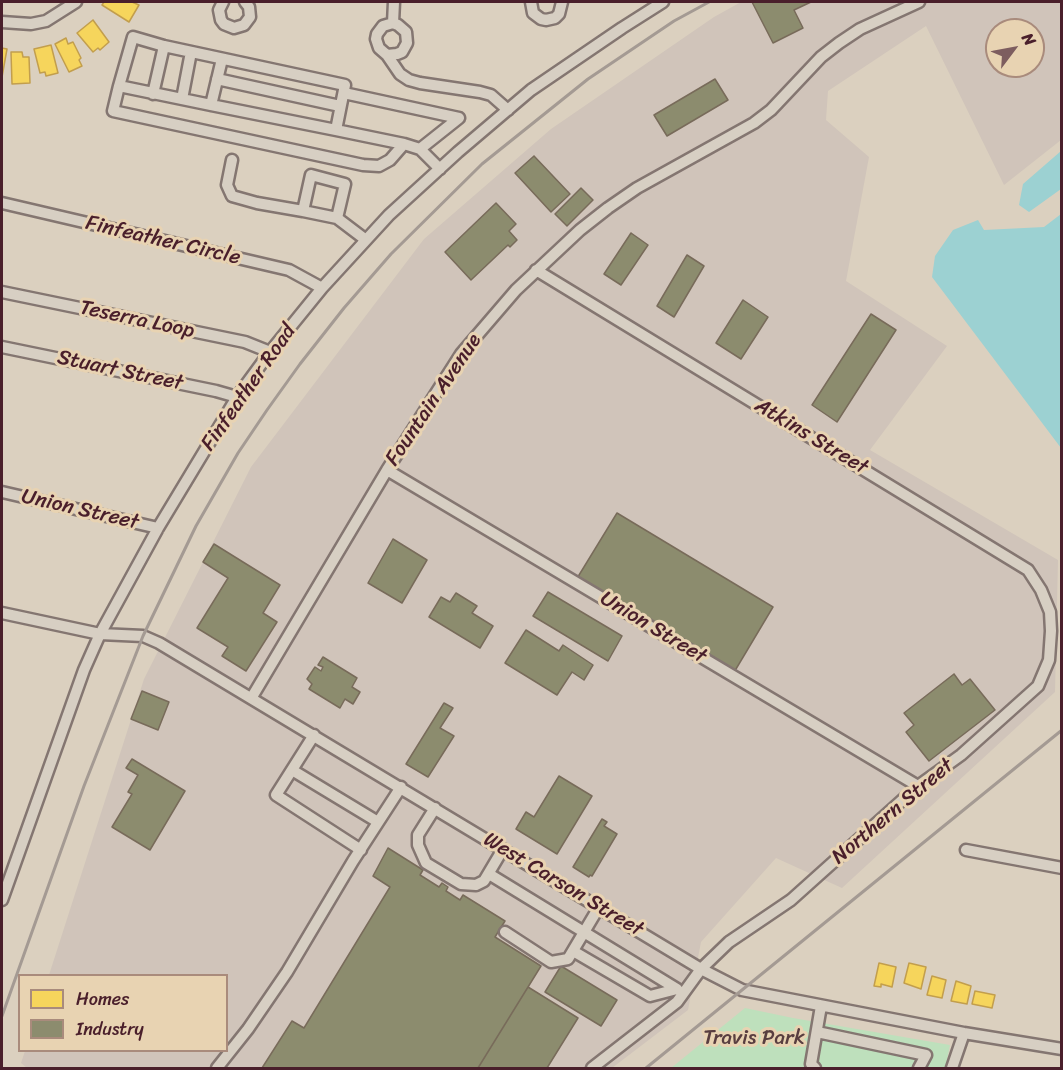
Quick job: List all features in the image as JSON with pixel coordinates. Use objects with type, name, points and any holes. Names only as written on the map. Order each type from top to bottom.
[{"type":"street","points":[[2,22],[31,24],[46,21],[76,2]]},
{"type":"street","points":[[224,2],[219,10],[221,20],[224,24],[234,28],[244,25],[250,17],[249,7],[245,2]]},
{"type":"street","points":[[393,23],[394,2]]},
{"type":"street","points":[[531,2],[533,13],[546,20],[560,14],[562,2]]},
{"type":"street","name":"Finfeather Road","points":[[2,900],[84,670],[100,634],[158,528],[237,398],[270,352],[322,288],[389,215],[440,169],[531,90],[622,27],[663,2]]},
{"type":"street","name":"Fountain Avenue","points":[[252,697],[387,470],[461,354],[497,310],[536,270],[608,208],[637,188],[754,123],[771,110],[821,57],[860,29],[919,2]]},
{"type":"street","points":[[387,54],[402,52],[407,43],[406,32],[393,23],[383,26],[377,34],[377,44],[387,54],[400,74],[409,80],[491,95],[508,110]]},
{"type":"street","points":[[336,130],[345,85],[164,46],[133,37],[113,111],[363,165],[379,166],[390,160],[404,144]]},
{"type":"street","points":[[153,94],[164,46]]},
{"type":"street","points":[[182,99],[191,52]]},
{"type":"street","points":[[211,105],[222,59]]},
{"type":"street","points":[[217,79],[340,106]]},
{"type":"street","points":[[119,86],[420,148],[440,169]]},
{"type":"street","points":[[344,93],[459,118],[420,148]]},
{"type":"street","points":[[232,160],[227,185],[231,196],[256,203],[338,218],[366,240]]},
{"type":"street","points":[[303,211],[311,175],[345,184],[338,218]]},
{"type":"street","name":"Finfeather Circle","points":[[2,203],[289,270],[322,288]]},
{"type":"street","name":"Atkins Street","points":[[536,270],[1028,570],[1041,590],[1050,612],[1051,631]]},
{"type":"street","name":"Teserra Loop","points":[[2,292],[245,342],[270,352]]},
{"type":"street","name":"Stuart Street","points":[[2,346],[216,391],[237,398]]},
{"type":"street","name":"Union Street","points":[[387,470],[918,786]]},
{"type":"street","name":"Union Street","points":[[2,492],[158,528]]},
{"type":"street","name":"West Carson Street","points":[[2,613],[100,634],[144,636],[179,653],[701,969],[742,990],[964,1033],[1062,1049]]},
{"type":"street","name":"Northern Street","points":[[592,1068],[681,991],[729,942],[791,900],[918,786],[961,755],[1038,686],[1049,660],[1051,631]]},
{"type":"street","points":[[314,735],[276,795],[361,850]]},
{"type":"street","points":[[292,770],[378,822]]},
{"type":"street","points":[[217,1068],[248,1029],[287,972],[401,787]]},
{"type":"street","points":[[435,808],[418,835],[417,844],[426,863],[467,886],[484,881],[503,849]]},
{"type":"street","points":[[966,850],[1062,868]]},
{"type":"street","points":[[489,874],[681,991]]},
{"type":"street","points":[[505,932],[551,962],[568,959],[599,907]]},
{"type":"street","points":[[573,951],[650,996],[681,991]]},
{"type":"street","points":[[815,1068],[811,1064],[821,1006]]},
{"type":"street","points":[[817,1032],[926,1055],[920,1068]]},
{"type":"street","points":[[952,1068],[964,1033]]},
{"type":"shaded area","points":[[741,2],[1061,2],[1061,140],[1004,185],[926,26],[828,91],[826,120],[869,157],[846,281],[947,346],[870,450],[1058,560],[1055,692],[842,888],[776,858],[701,942],[688,1010],[612,1068],[27,1068],[21,1063],[25,1052],[228,1052],[228,974],[49,974],[144,679],[251,467],[424,239],[551,129],[714,17]]},
{"type":"green space","name":"Travis Park","points":[[745,1008],[950,1045],[946,1065],[945,1068],[671,1068]]},
{"type":"water","points":[[1061,151],[1061,189],[1029,212],[1019,205],[1023,184]]},
{"type":"water","points":[[1061,214],[1061,448],[932,277],[935,256],[953,230],[978,220],[984,230],[1044,227]]},
{"type":"building: Homes","points":[[104,2],[132,2],[139,5],[129,22],[102,5]]},
{"type":"building: Homes","points":[[93,20],[109,42],[100,50],[98,48],[93,52],[77,33]]},
{"type":"building: Homes","points":[[66,38],[68,44],[73,42],[81,58],[79,60],[82,66],[69,72],[55,44]]},
{"type":"building: Homes","points":[[51,45],[58,73],[46,76],[45,72],[40,73],[34,49]]},
{"type":"building: Homes","points":[[2,48],[7,49],[2,77]]},
{"type":"building: Homes","points":[[11,52],[22,52],[23,57],[29,57],[30,83],[12,84]]},
{"type":"building: Homes","points":[[879,963],[896,967],[892,987],[881,984],[881,987],[874,986]]},
{"type":"building: Homes","points":[[909,963],[926,967],[921,989],[904,983]]},
{"type":"building: Homes","points":[[932,976],[946,980],[942,998],[927,995]]},
{"type":"building: Homes","points":[[956,981],[971,986],[967,1004],[951,1001]]},
{"type":"building: Homes","points":[[975,991],[995,995],[992,1008],[972,1004]]},
{"type":"building: Industry","points":[[752,2],[811,2],[794,10],[803,28],[773,43]]},
{"type":"building: Industry","points":[[715,79],[728,100],[667,136],[654,115]]},
{"type":"building: Industry","points":[[534,156],[570,194],[551,212],[515,173]]},
{"type":"building: Industry","points":[[581,188],[593,200],[567,226],[555,214]]},
{"type":"building: Industry","points":[[496,203],[516,224],[509,231],[517,240],[510,247],[508,245],[471,280],[445,252]]},
{"type":"building: Industry","points":[[631,233],[648,245],[621,285],[604,274]]},
{"type":"building: Industry","points":[[687,255],[704,266],[674,317],[657,306]]},
{"type":"building: Industry","points":[[743,300],[768,317],[741,359],[716,343]]},
{"type":"building: Industry","points":[[871,314],[896,330],[837,422],[812,405]]},
{"type":"building: Industry","points":[[617,513],[773,607],[733,674],[576,580]]},
{"type":"building: Industry","points":[[393,539],[427,560],[402,603],[368,583]]},
{"type":"building: Industry","points":[[214,544],[280,585],[263,613],[277,622],[246,671],[222,656],[228,647],[197,628],[228,578],[203,562]]},
{"type":"building: Industry","points":[[548,592],[622,636],[608,661],[533,616]]},
{"type":"building: Industry","points":[[456,593],[477,606],[472,613],[493,626],[480,648],[429,617],[441,597],[450,602]]},
{"type":"building: Industry","points":[[526,630],[559,651],[563,645],[593,665],[584,680],[572,672],[557,695],[505,663]]},
{"type":"building: Industry","points":[[323,657],[357,678],[352,687],[360,692],[353,704],[345,699],[340,708],[309,689],[312,684],[307,679],[315,667],[321,671],[323,667],[318,665]]},
{"type":"building: Industry","points":[[954,674],[962,685],[970,679],[995,710],[929,761],[906,732],[914,725],[904,713]]},
{"type":"building: Industry","points":[[142,691],[169,702],[158,730],[131,719]]},
{"type":"building: Industry","points":[[444,703],[453,708],[440,728],[454,736],[428,777],[406,764]]},
{"type":"building: Industry","points":[[132,759],[185,791],[150,850],[112,827],[132,794],[128,792],[138,775],[126,768]]},
{"type":"building: Industry","points":[[559,776],[592,796],[557,854],[516,829],[526,812],[534,817]]},
{"type":"building: Industry","points":[[602,819],[607,822],[604,826],[617,834],[592,876],[589,877],[573,867]]},
{"type":"building: Industry","points":[[388,848],[423,870],[420,875],[439,887],[442,883],[448,887],[446,891],[460,900],[463,895],[505,921],[495,937],[541,966],[478,1068],[262,1068],[292,1021],[304,1028],[390,887],[373,876]]},
{"type":"building: Industry","points":[[561,966],[617,1000],[601,1026],[545,992]]},
{"type":"building: Industry","points":[[528,987],[578,1018],[547,1068],[478,1068]]},
{"type":"railway","points":[[2,1016],[84,786],[143,636],[196,526],[238,453],[267,410],[344,308],[391,254],[482,164],[588,79],[674,21],[709,2]]},
{"type":"railway","points":[[646,1068],[1062,730]]}]
